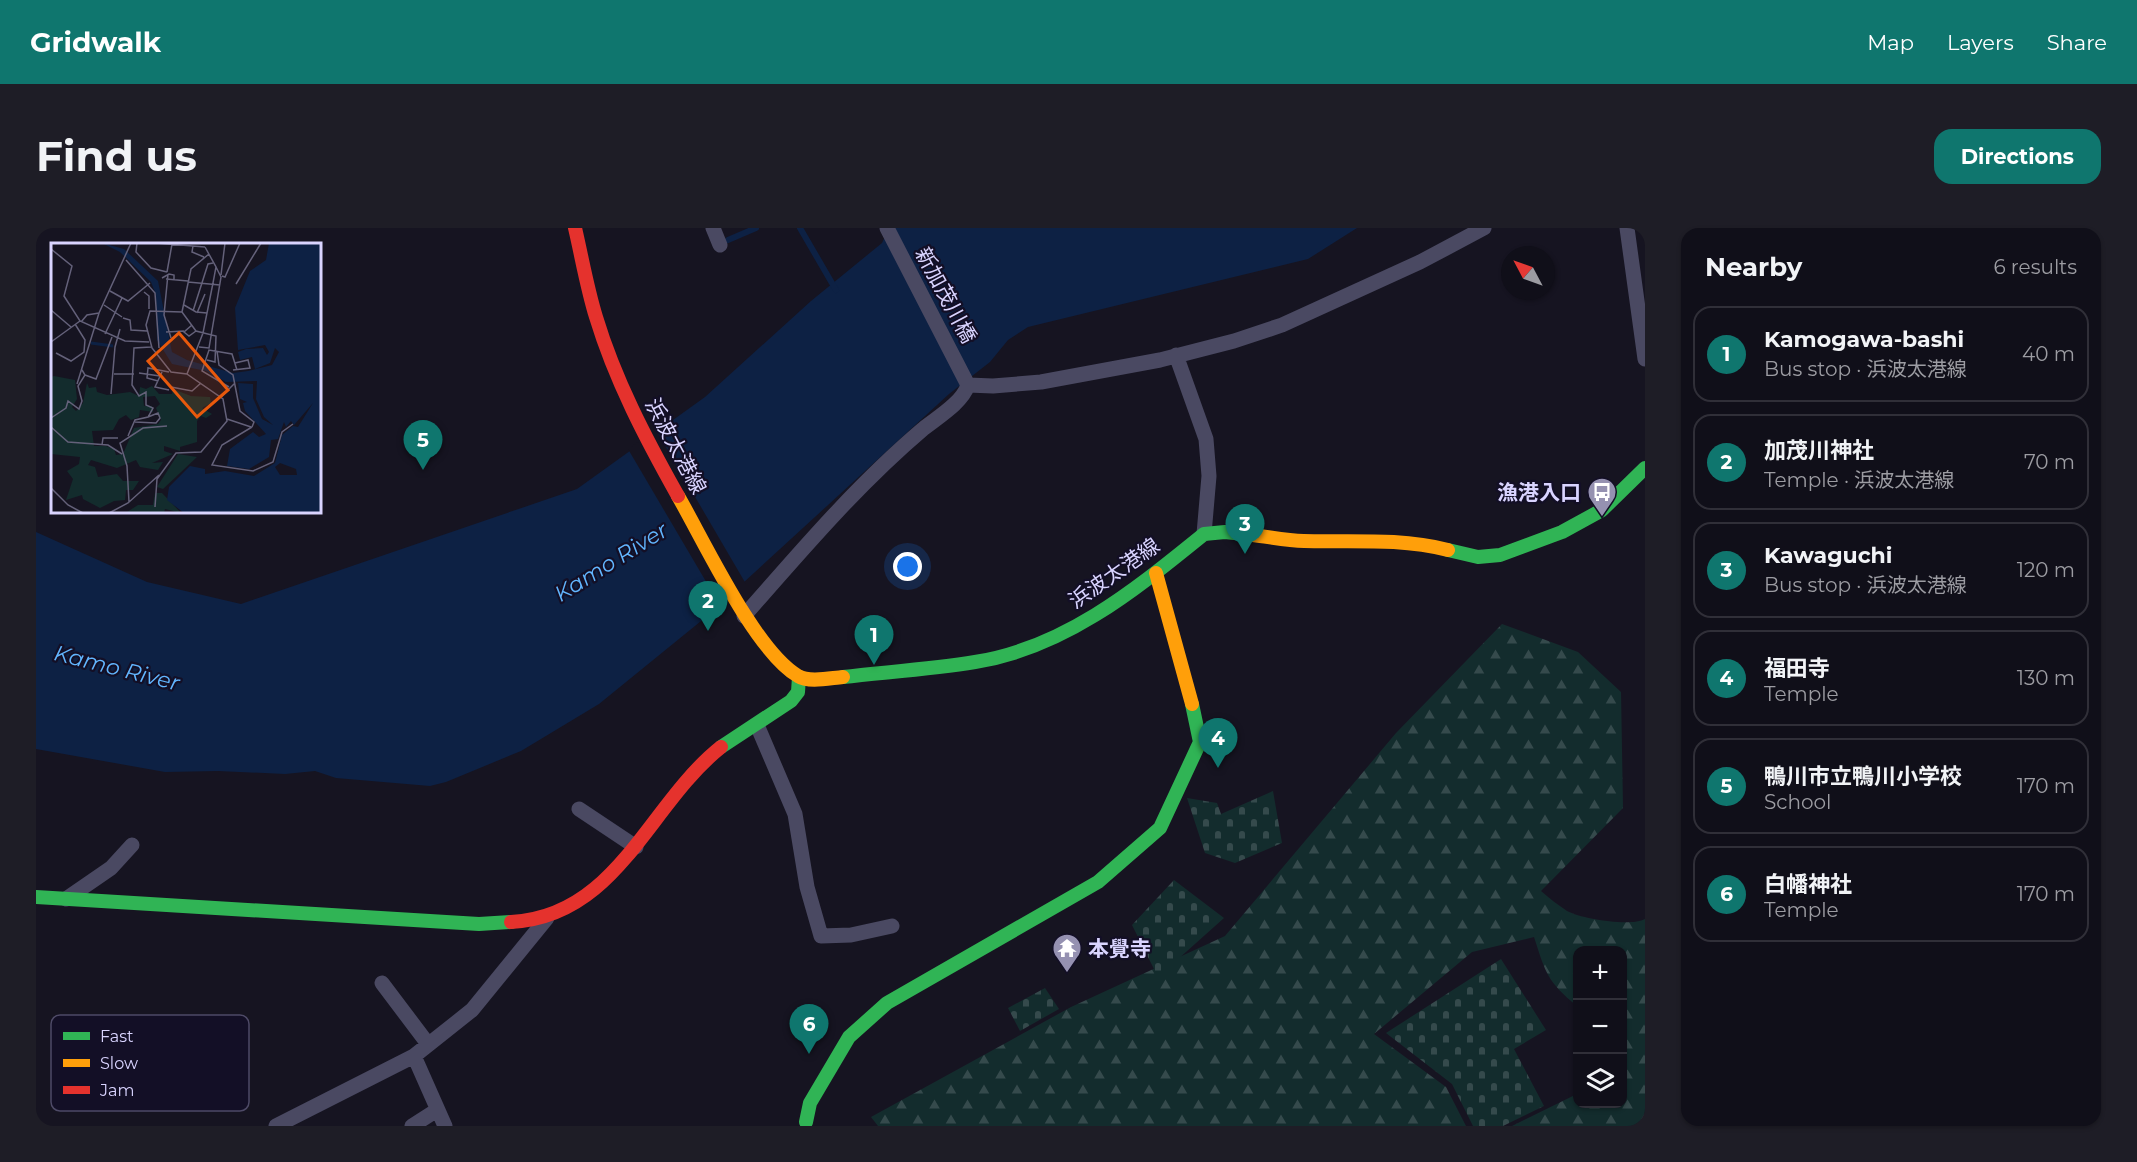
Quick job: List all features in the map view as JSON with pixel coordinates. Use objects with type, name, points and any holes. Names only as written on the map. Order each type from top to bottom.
[{"type":"street","name":"浜波太港線","points":[[575,228],[598,323],[643,433],[741,611],[774,656],[799,677],[830,678],[977,662],[1040,643],[1095,617],[1156,573],[1204,534]]},
{"type":"street","points":[[713,228],[720,244]]},
{"type":"street","name":"新加茂川橋","points":[[887,228],[968,383]]},
{"type":"street","points":[[741,611],[897,451],[959,399],[968,383],[993,386],[1041,382],[1234,341],[1282,325],[1420,262],[1484,228]]},
{"type":"street","points":[[1627,228],[1645,359]]},
{"type":"street","points":[[1176,355],[1206,439],[1209,476],[1204,534],[1225,532],[1302,541],[1391,540],[1415,542],[1478,557],[1500,555],[1562,532],[1602,510],[1645,468]]},
{"type":"street","points":[[806,1122],[810,1103],[849,1037],[887,1003],[1098,882],[1160,828],[1200,742],[1197,720],[1156,573]]},
{"type":"street","points":[[36,897],[500,925],[547,918],[597,891],[636,847],[667,804],[705,761],[728,742],[757,725],[796,696],[799,677]]},
{"type":"street","points":[[757,725],[795,813],[807,887],[821,936],[851,935],[892,926]]},
{"type":"street","points":[[579,809],[636,847]]},
{"type":"street","points":[[66,899],[111,868],[132,845]]},
{"type":"street","points":[[276,1126],[414,1056],[472,1010],[547,918]]},
{"type":"street","points":[[382,983],[428,1044]]},
{"type":"street","points":[[414,1056],[445,1126]]},
{"type":"street","points":[[412,1126],[437,1110]]},
{"type":"green space","points":[[1502,624],[1578,652],[1621,692],[1623,808],[1541,891],[1567,911],[1584,917],[1618,922],[1645,919],[1645,1126],[1512,1126],[1573,1096],[1573,1108],[1627,1108],[1627,946],[1573,946],[1573,1002],[1553,983],[1534,937],[1472,952],[1374,1034],[1446,1087],[1466,1126],[878,1126],[871,1117],[1071,1007],[1225,936],[1396,733]]},
{"type":"green space","points":[[1273,791],[1282,843],[1235,863],[1205,853],[1187,798],[1217,803],[1221,814]]},
{"type":"green space","points":[[1174,880],[1224,918],[1158,977],[1132,925]]},
{"type":"green space","points":[[1501,959],[1546,1030],[1514,1049],[1544,1106],[1503,1126],[1473,1126],[1452,1084],[1386,1033]]},
{"type":"green space","points":[[1045,988],[1059,1009],[1020,1031],[1008,1008]]},
{"type":"water","name":"Kamo River","points":[[889,228],[1357,228],[1308,259],[1028,327],[1008,340],[990,362],[949,394],[706,617],[599,704],[521,751],[446,782],[430,786],[336,778],[315,771],[285,774],[218,771],[165,772],[36,749],[36,532],[147,582],[241,604],[577,489],[705,397],[811,301],[882,243]]},
{"type":"pier","points":[[656,430],[746,584],[721,607],[628,449]]},
{"type":"waterway","points":[[728,240],[756,228]]},
{"type":"waterway","points":[[800,228],[836,290]]},
{"type":"traffic: fast","points":[[1448,550],[1478,557],[1500,555],[1562,532],[1602,510],[1645,468]]},
{"type":"traffic: fast","points":[[843,677],[926,669],[1008,655],[1039,644],[1098,613],[1152,575],[1204,534],[1225,532],[1253,535]]},
{"type":"traffic: fast","points":[[721,747],[791,701],[798,692],[799,677]]},
{"type":"traffic: fast","points":[[806,1122],[810,1103],[849,1037],[887,1003],[1098,882],[1160,828],[1200,742],[1192,704]]},
{"type":"traffic: fast","points":[[36,897],[479,924],[511,922]]},
{"type":"traffic: slow","points":[[678,496],[748,620],[782,663],[803,678],[820,680],[843,677]]},
{"type":"traffic: slow","points":[[1253,535],[1298,541],[1395,542],[1448,550]]},
{"type":"traffic: slow","points":[[1156,573],[1192,704]]},
{"type":"traffic: jam","points":[[575,228],[587,284],[612,364],[643,431],[678,496]]},
{"type":"traffic: jam","points":[[511,922],[547,915],[578,901],[605,880],[695,771],[721,747]]},
{"type":"place","name":"鴨川市立鴨川小学校","points":[[423,470]]},
{"type":"place","name":"漁港入口","points":[[1602,518]]},
{"type":"place","name":"Kawaguchi","points":[[1245,554]]},
{"type":"place","name":"加茂川神社","points":[[708,631]]},
{"type":"place","name":"Kamogawa-bashi","points":[[874,665]]},
{"type":"place","name":"福田寺","points":[[1218,768]]},
{"type":"place","name":"本覺寺","points":[[1067,974]]},
{"type":"place","name":"白幡神社","points":[[809,1054]]}]
